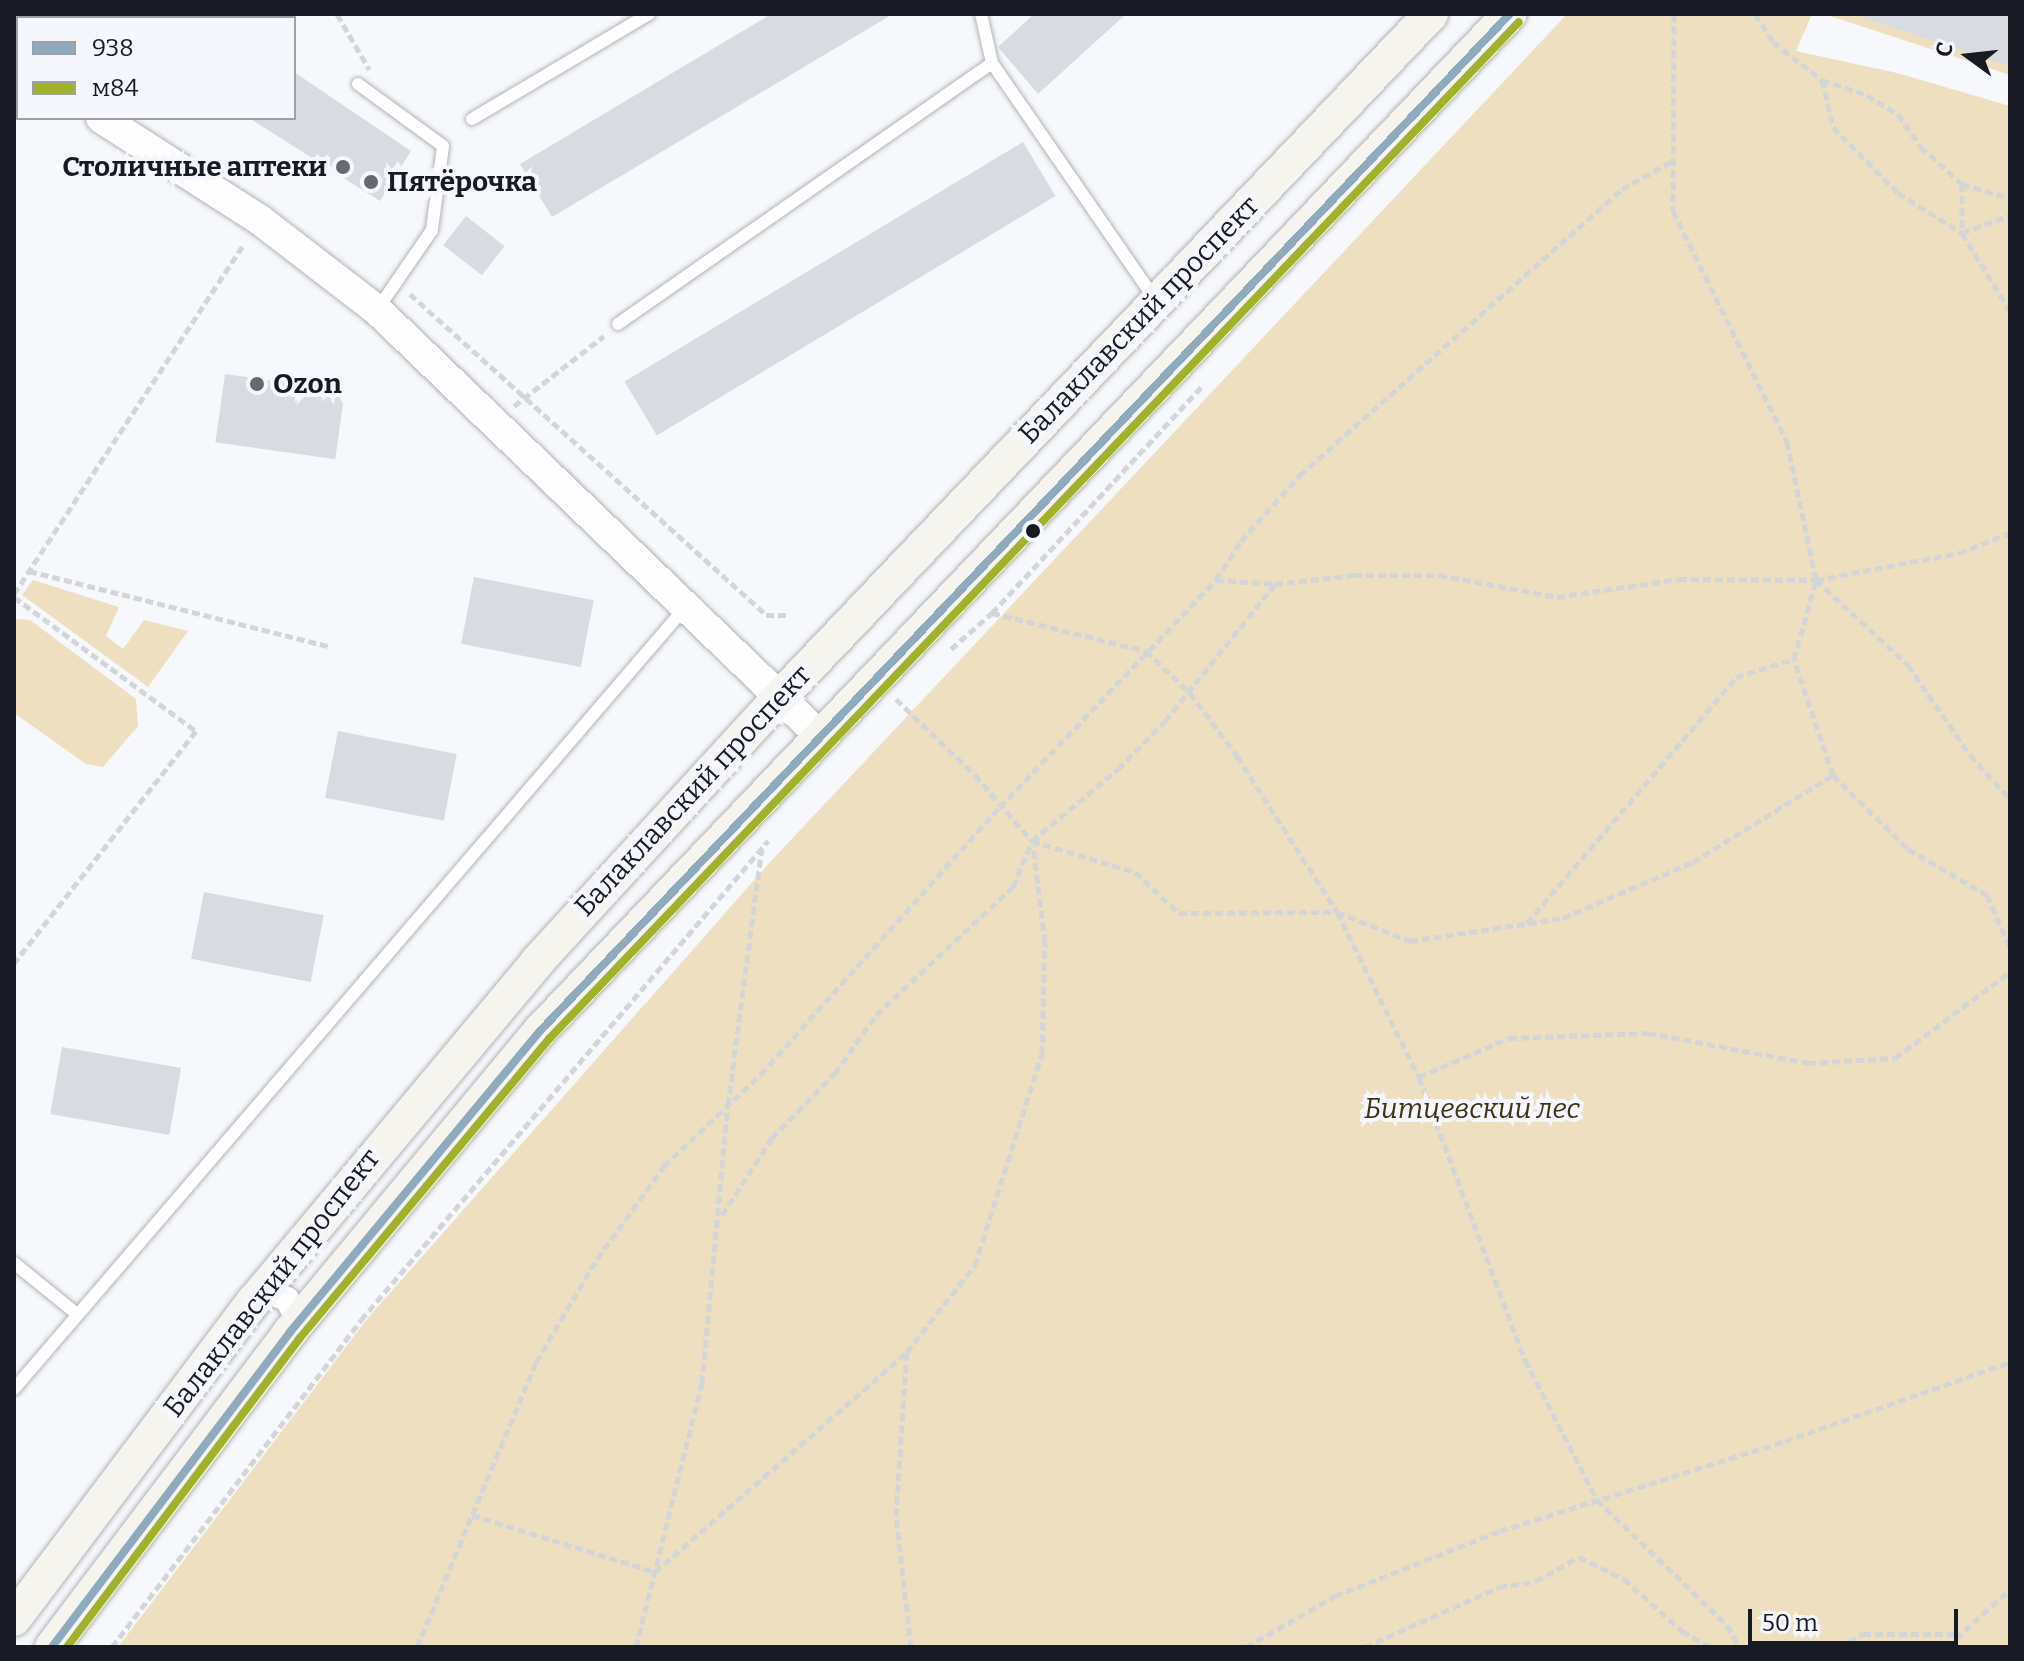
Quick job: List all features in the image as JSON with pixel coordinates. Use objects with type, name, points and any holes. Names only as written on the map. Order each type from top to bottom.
[{"type":"main road","name":"Балаклавский проспект","points":[[23,1601],[254,1301],[537,962],[779,698],[1431,14]]},
{"type":"main road","name":"Балаклавский проспект","points":[[52,1647],[290,1332],[540,1031],[818,734],[1510,14]]},
{"type":"street","points":[[104,120],[260,220],[377,310],[684,609],[818,734]]},
{"type":"street","points":[[254,1301],[270,1293],[287,1299],[295,1315],[290,1332]]},
{"type":"lane","points":[[472,119],[649,14]]},
{"type":"lane","points":[[981,14],[992,63],[1157,301]]},
{"type":"lane","points":[[618,324],[992,63]]},
{"type":"lane","points":[[358,84],[443,146],[432,230],[377,310]]},
{"type":"lane","points":[[14,1389],[684,609]]},
{"type":"lane","points":[[14,1263],[78,1315]]},
{"type":"path","points":[[337,14],[391,108]]},
{"type":"path","points":[[1674,14],[1673,211],[1787,442],[1816,580],[1794,659],[1833,775],[1908,849],[1987,895],[2010,948]]},
{"type":"path","points":[[1755,14],[1773,42],[1822,80],[1867,95],[1898,114],[1921,147],[1962,184],[2010,198]]},
{"type":"path","points":[[1822,80],[1833,127],[1898,193],[1962,233],[2010,311]]},
{"type":"path","points":[[417,1647],[536,1362],[597,1259],[664,1166],[728,1105],[1000,807],[1216,580],[1241,541],[1300,475],[1622,189],[1671,162]]},
{"type":"path","points":[[1962,184],[1962,233]]},
{"type":"path","points":[[1962,233],[2010,215]]},
{"type":"path","points":[[14,963],[196,731],[14,596],[260,220]]},
{"type":"path","points":[[398,283],[766,615],[790,615]]},
{"type":"path","points":[[495,422],[618,324]]},
{"type":"path","points":[[938,660],[992,613],[1205,382]]},
{"type":"path","points":[[1216,580],[1275,584],[1354,575],[1439,575],[1557,597],[1679,579],[1816,580],[1959,553],[2010,533]]},
{"type":"path","points":[[29,571],[332,647]]},
{"type":"path","points":[[1816,580],[1908,665],[1970,755],[2010,799]]},
{"type":"path","points":[[722,1215],[772,1138],[835,1073],[876,1015],[1013,887],[1032,841],[1118,769],[1190,693],[1275,584]]},
{"type":"path","points":[[992,613],[1146,651],[1190,693],[1337,912],[1419,1077],[1525,1360],[1597,1500],[1727,1625],[1739,1647]]},
{"type":"path","points":[[1526,924],[1736,677],[1794,659]]},
{"type":"path","points":[[885,709],[906,688]]},
{"type":"path","points":[[895,698],[975,775],[1032,841],[1135,872],[1179,913],[1337,912],[1410,941],[1563,918],[1693,862],[1833,775]]},
{"type":"path","points":[[112,1647],[361,1320],[772,836]]},
{"type":"path","points":[[655,1572],[907,1352],[975,1265],[1042,1054],[1045,942],[1032,841]]},
{"type":"path","points":[[636,1647],[702,1383],[722,1215],[728,1105],[762,847]]},
{"type":"path","points":[[1419,1077],[1509,1038],[1648,1033],[1808,1063],[1895,1058],[2010,972]]},
{"type":"path","points":[[907,1352],[896,1516],[911,1647]]},
{"type":"path","points":[[1246,1647],[1335,1596],[1500,1531],[2010,1362]]},
{"type":"path","points":[[472,1515],[655,1572]]},
{"type":"path","points":[[1365,1647],[1499,1587],[1536,1581],[1579,1557],[1624,1579],[1682,1631],[1710,1647]]},
{"type":"path","points":[[1947,1647],[2010,1589]]},
{"type":"path","points":[[1838,1647],[1863,1634],[1961,1634]]},
{"type":"green space","name":"Битцевский лес","points":[[1567,14],[1812,14],[1796,51],[1897,73],[2010,106],[2010,1647],[118,1647],[367,1319],[772,860]]},
{"type":"green space","points":[[1824,14],[2010,14],[2010,75]]},
{"type":"green space","points":[[33,580],[119,607],[106,636],[123,649],[144,620],[188,631],[148,687],[22,595]]},
{"type":"green space","points":[[14,619],[30,620],[136,699],[138,726],[103,767],[86,764],[14,713]]},
{"type":"building","points":[[771,14],[893,14],[552,217],[520,164]]},
{"type":"building","points":[[1034,14],[1126,14],[1038,94],[998,47]]},
{"type":"building","points":[[1865,14],[2010,14],[2010,66],[1864,18]]},
{"type":"building","points":[[296,73],[411,151],[380,201],[252,120],[296,120]]},
{"type":"building","points":[[1023,142],[1055,196],[657,435],[624,381]]},
{"type":"building","points":[[466,216],[505,246],[482,275],[443,245]]},
{"type":"building","points":[[225,374],[345,391],[335,459],[215,442]]},
{"type":"building","points":[[474,577],[594,600],[581,667],[461,644]]},
{"type":"building","points":[[338,731],[457,754],[444,821],[325,798]]},
{"type":"building","points":[[204,892],[324,915],[311,982],[191,959]]},
{"type":"building","points":[[62,1047],[181,1068],[169,1135],[50,1114]]},
{"type":"transit line","name":"938","points":[[52,1647],[290,1332],[540,1031],[1510,14]]},
{"type":"transit line","name":"м84","points":[[67,1647],[299,1339],[549,1039],[1519,22]]},
{"type":"place","name":"Столичные аптеки","points":[[343,167]]},
{"type":"place","name":"Пятёрочка","points":[[371,182]]},
{"type":"place","name":"Ozon","points":[[257,384]]}]
